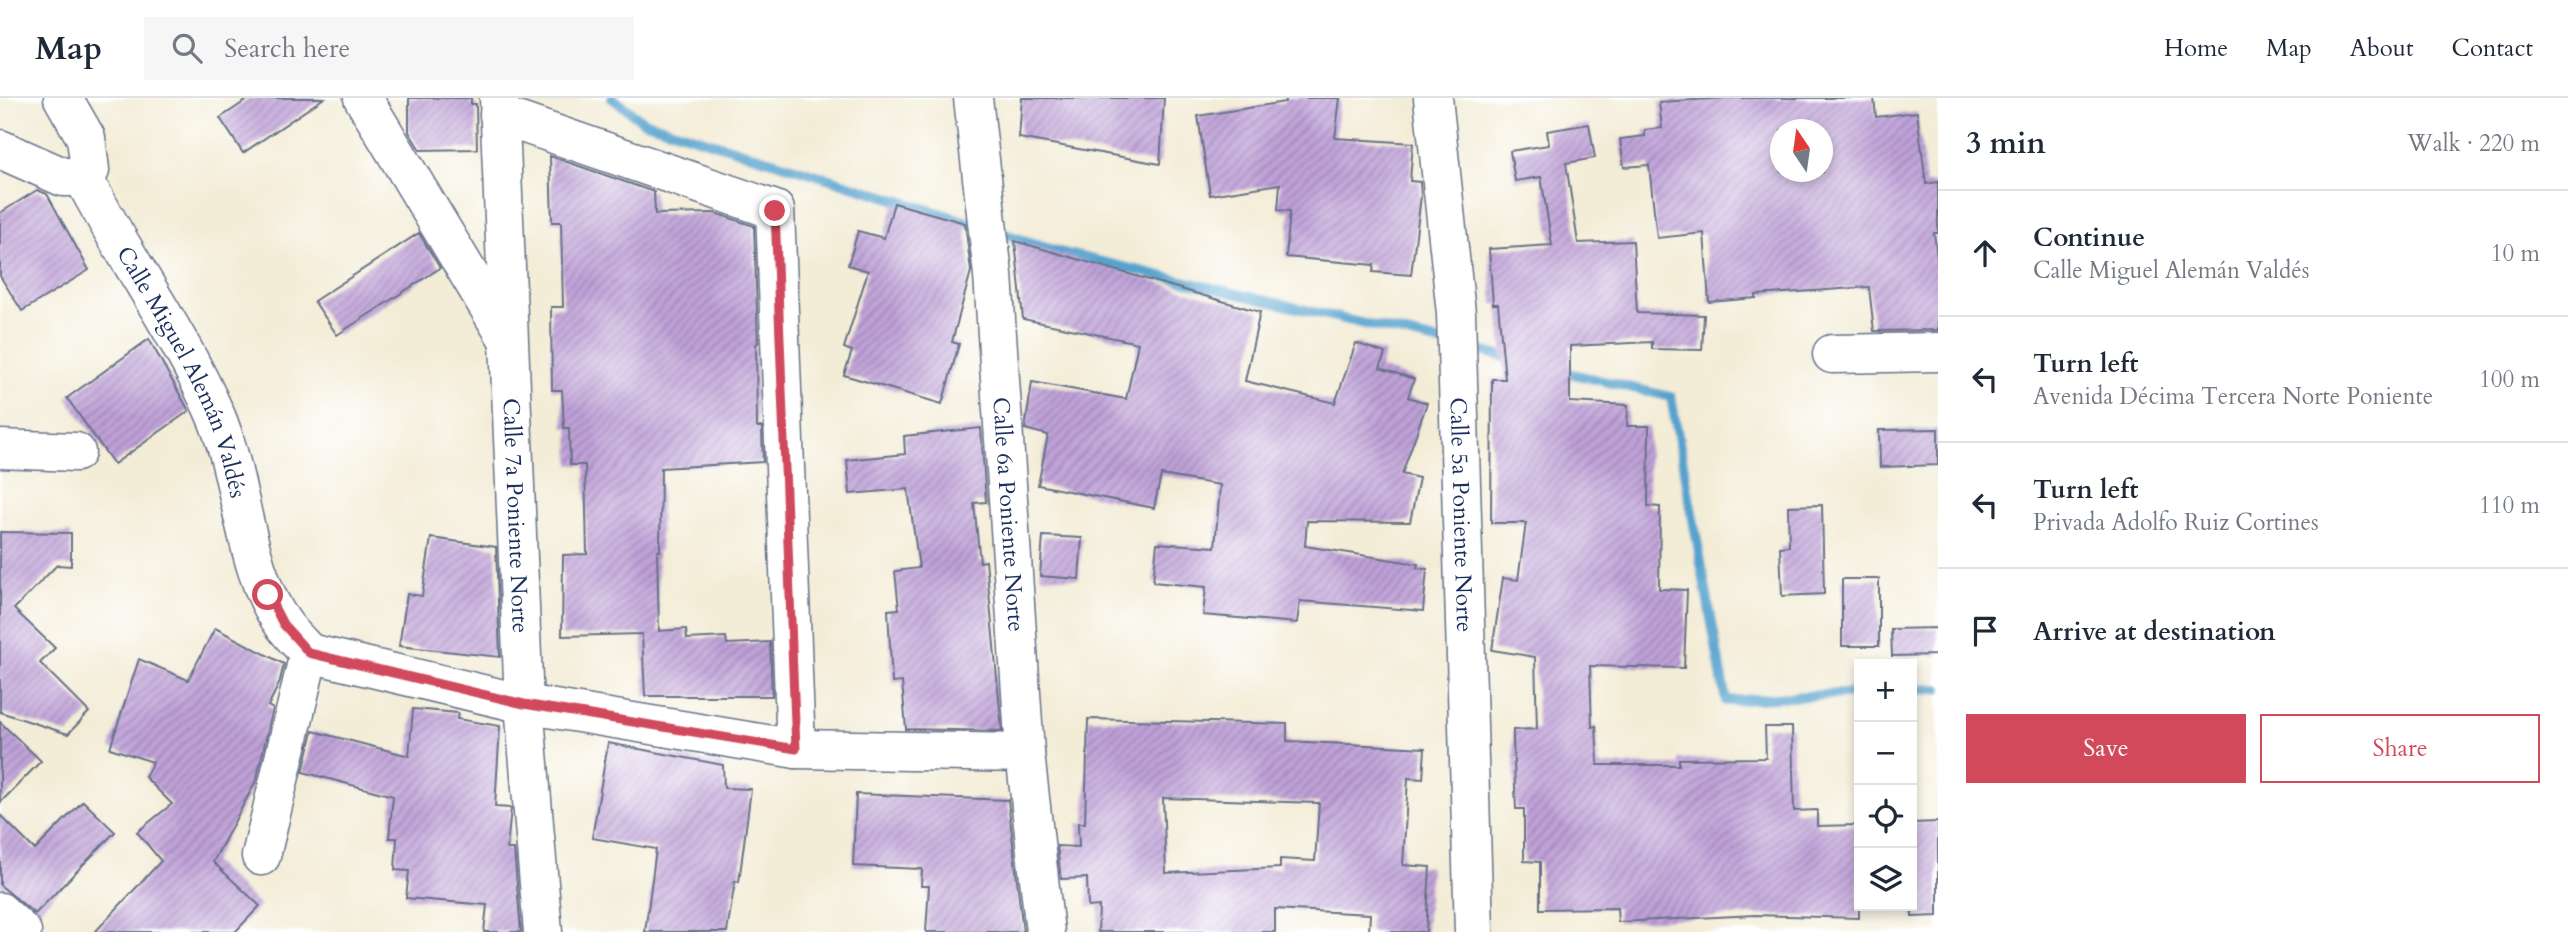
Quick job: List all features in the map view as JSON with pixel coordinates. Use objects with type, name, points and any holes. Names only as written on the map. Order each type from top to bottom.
[{"type":"street","points":[[0,149],[63,177],[83,177],[90,170],[86,138],[63,98]]},
{"type":"street","points":[[363,98],[509,341]]},
{"type":"street","name":"Calle 6a Poniente Norte","points":[[973,98],[993,275],[1025,753],[1045,932]]},
{"type":"street","name":"Calle 5a Poniente Norte","points":[[1433,98],[1456,313],[1474,932]]},
{"type":"street","points":[[499,107],[775,211],[796,749]]},
{"type":"street","name":"Calle 7a Poniente Norte","points":[[499,107],[524,704],[543,932]]},
{"type":"street","name":"Calle Miguel Alemán Valdés","points":[[83,177],[215,413],[236,476],[250,546],[268,595],[283,624],[309,653]]},
{"type":"street","points":[[1832,354],[1938,352]]},
{"type":"street","points":[[0,449],[76,452]]},
{"type":"street","points":[[261,856],[309,653],[524,704],[796,749],[1025,753]]},
{"type":"street","points":[[0,912],[22,932]]},
{"type":"building","points":[[250,98],[324,98],[243,153],[220,118]]},
{"type":"building","points":[[409,98],[471,98],[471,104],[476,104],[477,149],[420,150],[409,132]]},
{"type":"building","points":[[1022,98],[1164,98],[1160,164],[1019,138]]},
{"type":"building","points":[[1285,98],[1340,98],[1335,138],[1413,143],[1410,181],[1420,182],[1421,196],[1411,275],[1373,272],[1374,265],[1286,257],[1290,211],[1278,210],[1280,184],[1210,195],[1198,116],[1285,102]]},
{"type":"building","points":[[1728,98],[1874,98],[1876,117],[1917,112],[1926,184],[1938,182],[1938,233],[1934,233],[1938,265],[1938,330],[1874,331],[1869,287],[1756,295],[1756,298],[1709,302],[1704,233],[1657,238],[1649,165],[1624,167],[1620,139],[1645,136],[1645,130],[1662,128],[1659,102]]},
{"type":"building","points":[[1589,124],[1595,158],[1566,163],[1578,243],[1633,241],[1637,313],[1704,315],[1702,350],[1652,349],[1652,342],[1570,346],[1570,402],[1628,405],[1627,426],[1649,426],[1648,506],[1660,507],[1659,589],[1687,590],[1684,668],[1590,666],[1592,727],[1596,726],[1598,765],[1679,765],[1679,759],[1766,758],[1765,727],[1792,727],[1794,811],[1817,810],[1817,826],[1854,825],[1854,911],[1859,911],[1859,918],[1755,915],[1618,922],[1617,908],[1540,909],[1540,862],[1524,861],[1524,809],[1516,809],[1513,740],[1513,730],[1537,729],[1535,657],[1492,650],[1503,578],[1518,580],[1526,523],[1491,523],[1492,379],[1505,379],[1498,304],[1493,304],[1489,249],[1552,245],[1541,177],[1515,181],[1510,151],[1549,145],[1547,131]]},
{"type":"building","points":[[550,156],[654,192],[655,214],[715,213],[754,226],[758,343],[757,427],[762,427],[763,462],[661,468],[660,551],[657,551],[659,631],[686,629],[687,639],[726,637],[727,644],[770,642],[772,696],[645,696],[642,634],[562,636],[563,555],[587,554],[585,465],[570,465],[569,428],[564,428],[562,390],[552,390],[551,307],[563,307],[561,222],[552,222]]},
{"type":"building","points":[[37,190],[47,194],[89,270],[22,311],[0,276],[0,213]]},
{"type":"building","points":[[894,203],[965,223],[971,271],[952,342],[959,344],[942,404],[844,375],[852,351],[844,348],[868,271],[848,265],[858,231],[884,238]]},
{"type":"building","points":[[419,233],[440,268],[337,335],[314,301]]},
{"type":"building","points":[[1015,241],[1260,312],[1245,381],[1335,403],[1356,343],[1385,353],[1380,368],[1414,379],[1408,397],[1427,403],[1402,474],[1419,478],[1410,522],[1307,521],[1305,546],[1418,564],[1417,568],[1427,569],[1423,611],[1300,601],[1297,623],[1203,615],[1206,587],[1153,582],[1157,543],[1215,547],[1220,485],[1161,475],[1154,508],[1038,485],[1048,435],[1025,429],[1032,382],[1126,399],[1138,343],[1023,319]]},
{"type":"building","points":[[149,339],[189,411],[114,464],[67,398]]},
{"type":"building","points":[[981,428],[986,502],[974,503],[980,562],[986,561],[1002,731],[906,729],[902,682],[892,683],[888,610],[899,609],[895,571],[919,568],[908,489],[850,494],[847,460],[905,454],[904,436]]},
{"type":"building","points":[[1938,429],[1938,465],[1880,467],[1879,430]]},
{"type":"building","points":[[1822,505],[1824,594],[1782,596],[1780,547],[1789,546],[1788,506]]},
{"type":"building","points":[[0,532],[71,533],[71,566],[57,565],[14,609],[55,648],[40,663],[89,712],[68,734],[0,712]]},
{"type":"building","points":[[1043,536],[1082,538],[1079,579],[1040,576]]},
{"type":"building","points":[[431,538],[496,547],[500,657],[399,646],[407,594],[422,596]]},
{"type":"building","points":[[1842,579],[1879,579],[1879,646],[1842,646]]},
{"type":"building","points":[[215,628],[284,664],[279,684],[268,706],[273,709],[256,781],[213,862],[260,906],[235,932],[95,932],[161,861],[137,832],[172,804],[145,777],[153,762],[110,748],[139,659],[188,680]]},
{"type":"building","points":[[1938,628],[1938,655],[1892,656],[1891,629]]},
{"type":"building","points":[[413,709],[458,713],[457,719],[500,726],[495,807],[511,808],[507,849],[514,849],[521,932],[484,932],[487,905],[406,898],[409,871],[395,870],[397,838],[389,838],[393,796],[303,772],[313,731],[409,756]]},
{"type":"building","points":[[1088,719],[1287,724],[1287,741],[1425,748],[1423,779],[1408,778],[1403,865],[1430,867],[1426,932],[1369,932],[1370,914],[1275,909],[1275,932],[1098,932],[1099,906],[1088,907],[1087,878],[1061,879],[1057,846],[1079,847],[1078,823],[1085,823]],"holes":[[[1163,798],[1319,803],[1315,861],[1280,859],[1280,868],[1166,873]]]},
{"type":"building","points":[[0,722],[41,761],[0,803]]},
{"type":"building","points":[[608,743],[723,765],[724,788],[751,789],[739,882],[735,881],[727,932],[645,932],[656,849],[592,838]]},
{"type":"building","points":[[856,794],[1008,800],[1023,932],[926,932],[929,886],[921,886],[922,869],[853,866]]},
{"type":"building","points":[[83,801],[115,832],[35,914],[0,885],[0,815],[35,850]]},
{"type":"building","points":[[1938,822],[1938,916],[1912,917],[1912,911],[1917,911],[1917,823]]},
{"type":"waterway","points":[[612,98],[643,121],[981,226]]},
{"type":"waterway","points":[[996,231],[1056,251],[1449,344]]},
{"type":"waterway","points":[[1465,347],[1517,360]]},
{"type":"waterway","points":[[1556,370],[1671,397],[1726,701],[1854,693]]},
{"type":"waterway","points":[[1917,690],[1938,689]]},
{"type":"route","points":[[268,595],[283,624],[309,653],[524,704],[796,749],[775,211]]}]
